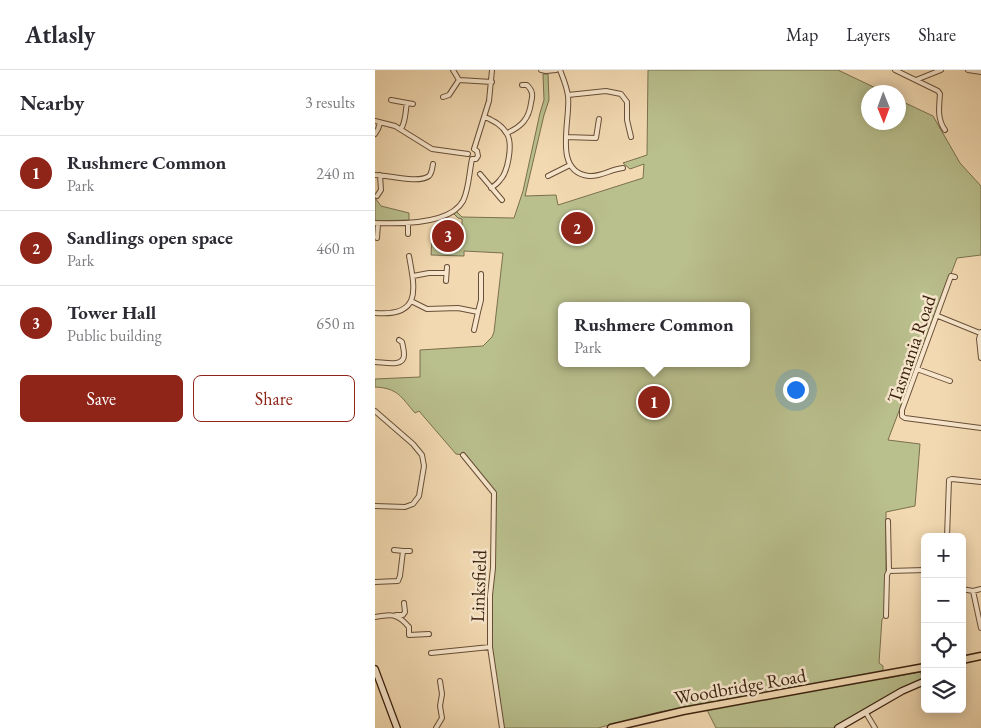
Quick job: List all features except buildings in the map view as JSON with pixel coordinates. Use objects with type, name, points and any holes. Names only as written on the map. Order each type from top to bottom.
[{"type":"main road","name":"Woodbridge Road","points":[[611,728],[676,712],[877,674],[921,668]]},
{"type":"street","points":[[453,70],[459,80]]},
{"type":"street","points":[[468,154],[470,150],[474,149],[485,117],[491,82],[491,70]]},
{"type":"street","points":[[541,70],[556,70]]},
{"type":"street","points":[[560,70],[568,95],[566,154],[570,165],[578,172],[589,176],[601,175],[623,168]]},
{"type":"street","points":[[895,70],[938,91],[940,94],[940,124],[945,130]]},
{"type":"street","points":[[916,80],[941,70]]},
{"type":"street","points":[[968,70],[981,72]]},
{"type":"street","points":[[459,80],[491,82]]},
{"type":"street","points":[[443,97],[449,95],[459,80]]},
{"type":"street","points":[[507,133],[523,124],[530,114],[533,95],[527,85],[522,85]]},
{"type":"street","points":[[568,95],[606,90],[621,94],[627,102],[627,120],[631,136]]},
{"type":"street","points":[[391,100],[413,104]]},
{"type":"street","points":[[401,129],[405,122],[407,104]]},
{"type":"street","points":[[485,117],[498,123],[507,133],[510,140],[509,154],[501,180],[491,188]]},
{"type":"street","points":[[566,137],[596,138],[599,119]]},
{"type":"street","points":[[375,134],[378,130],[377,122],[387,123],[401,129],[433,149],[468,154],[472,159],[468,186],[462,204],[440,218],[408,223],[376,223],[377,238]]},
{"type":"street","points":[[472,159],[476,159],[478,154],[474,149]]},
{"type":"street","points":[[377,196],[381,190],[378,175],[414,179],[427,177],[431,173],[433,164]]},
{"type":"street","points":[[548,176],[570,165]]},
{"type":"street","points":[[480,174],[502,200]]},
{"type":"street","points":[[408,223],[408,234]]},
{"type":"street","points":[[375,313],[395,313],[405,308],[411,301],[415,288],[409,256]]},
{"type":"street","points":[[446,281],[447,267]]},
{"type":"street","points":[[413,276],[429,273],[446,273]]},
{"type":"street","points":[[474,330],[477,325],[481,300],[481,274]]},
{"type":"street","name":"Tasmania Road","points":[[955,277],[951,276],[938,316],[902,410],[902,416],[905,418],[981,428]]},
{"type":"street","points":[[411,301],[427,309],[457,308],[478,312]]},
{"type":"street","points":[[938,316],[980,333],[979,346],[981,358]]},
{"type":"street","points":[[375,362],[401,362],[404,356],[403,341]]},
{"type":"street","points":[[917,369],[950,381]]},
{"type":"street","points":[[375,411],[413,444],[422,455],[423,466],[419,496],[413,504],[405,506],[375,506]]},
{"type":"street","name":"Linksfield","points":[[463,455],[494,493],[490,647],[502,728]]},
{"type":"street","points":[[947,533],[947,484],[949,480],[981,482]]},
{"type":"street","points":[[886,616],[887,575],[889,571],[888,521]]},
{"type":"street","points":[[394,550],[410,551]]},
{"type":"street","points":[[375,582],[398,581],[403,551]]},
{"type":"street","points":[[889,571],[921,570]]},
{"type":"street","points":[[966,589],[981,589]]},
{"type":"street","points":[[973,590],[981,628]]},
{"type":"street","points":[[375,617],[403,615],[405,612],[404,603]]},
{"type":"street","points":[[396,615],[409,627],[409,635],[429,634]]},
{"type":"street","points":[[431,653],[490,647]]},
{"type":"street","points":[[375,668],[397,728]]},
{"type":"street","points":[[436,728],[442,718],[440,681]]},
{"type":"street","points":[[838,728],[867,713],[902,691],[921,683]]},
{"type":"street","points":[[867,713],[875,728]]},
{"type":"green space","points":[[648,70],[838,70],[869,85],[861,85],[861,130],[906,130],[906,103],[933,116],[960,163],[981,186],[981,255],[957,258],[888,440],[920,444],[915,506],[886,512],[886,616],[882,619],[879,663],[883,666],[883,679],[920,672],[921,679],[834,728],[716,728],[704,704],[659,712],[598,728],[503,728],[490,647],[494,493],[463,455],[456,454],[419,411],[415,413],[394,391],[375,387],[375,379],[420,377],[420,350],[483,346],[492,337],[503,253],[464,251],[464,256],[431,255],[432,237],[442,237],[442,243],[453,243],[453,230],[462,230],[462,219],[452,212],[454,209],[462,217],[514,218],[523,191],[544,100],[543,74],[548,74],[549,100],[525,196],[556,195],[558,205],[643,178],[644,164],[630,169],[623,163],[647,155]]},
{"type":"green space","points":[[375,198],[381,206],[409,213],[409,220],[375,221]]},
{"type":"place","name":"Sandlings open space","points":[[577,228]]},
{"type":"place","name":"Tower Hall","points":[[448,236]]},
{"type":"place","name":"Rushmere Common","points":[[654,402]]}]
